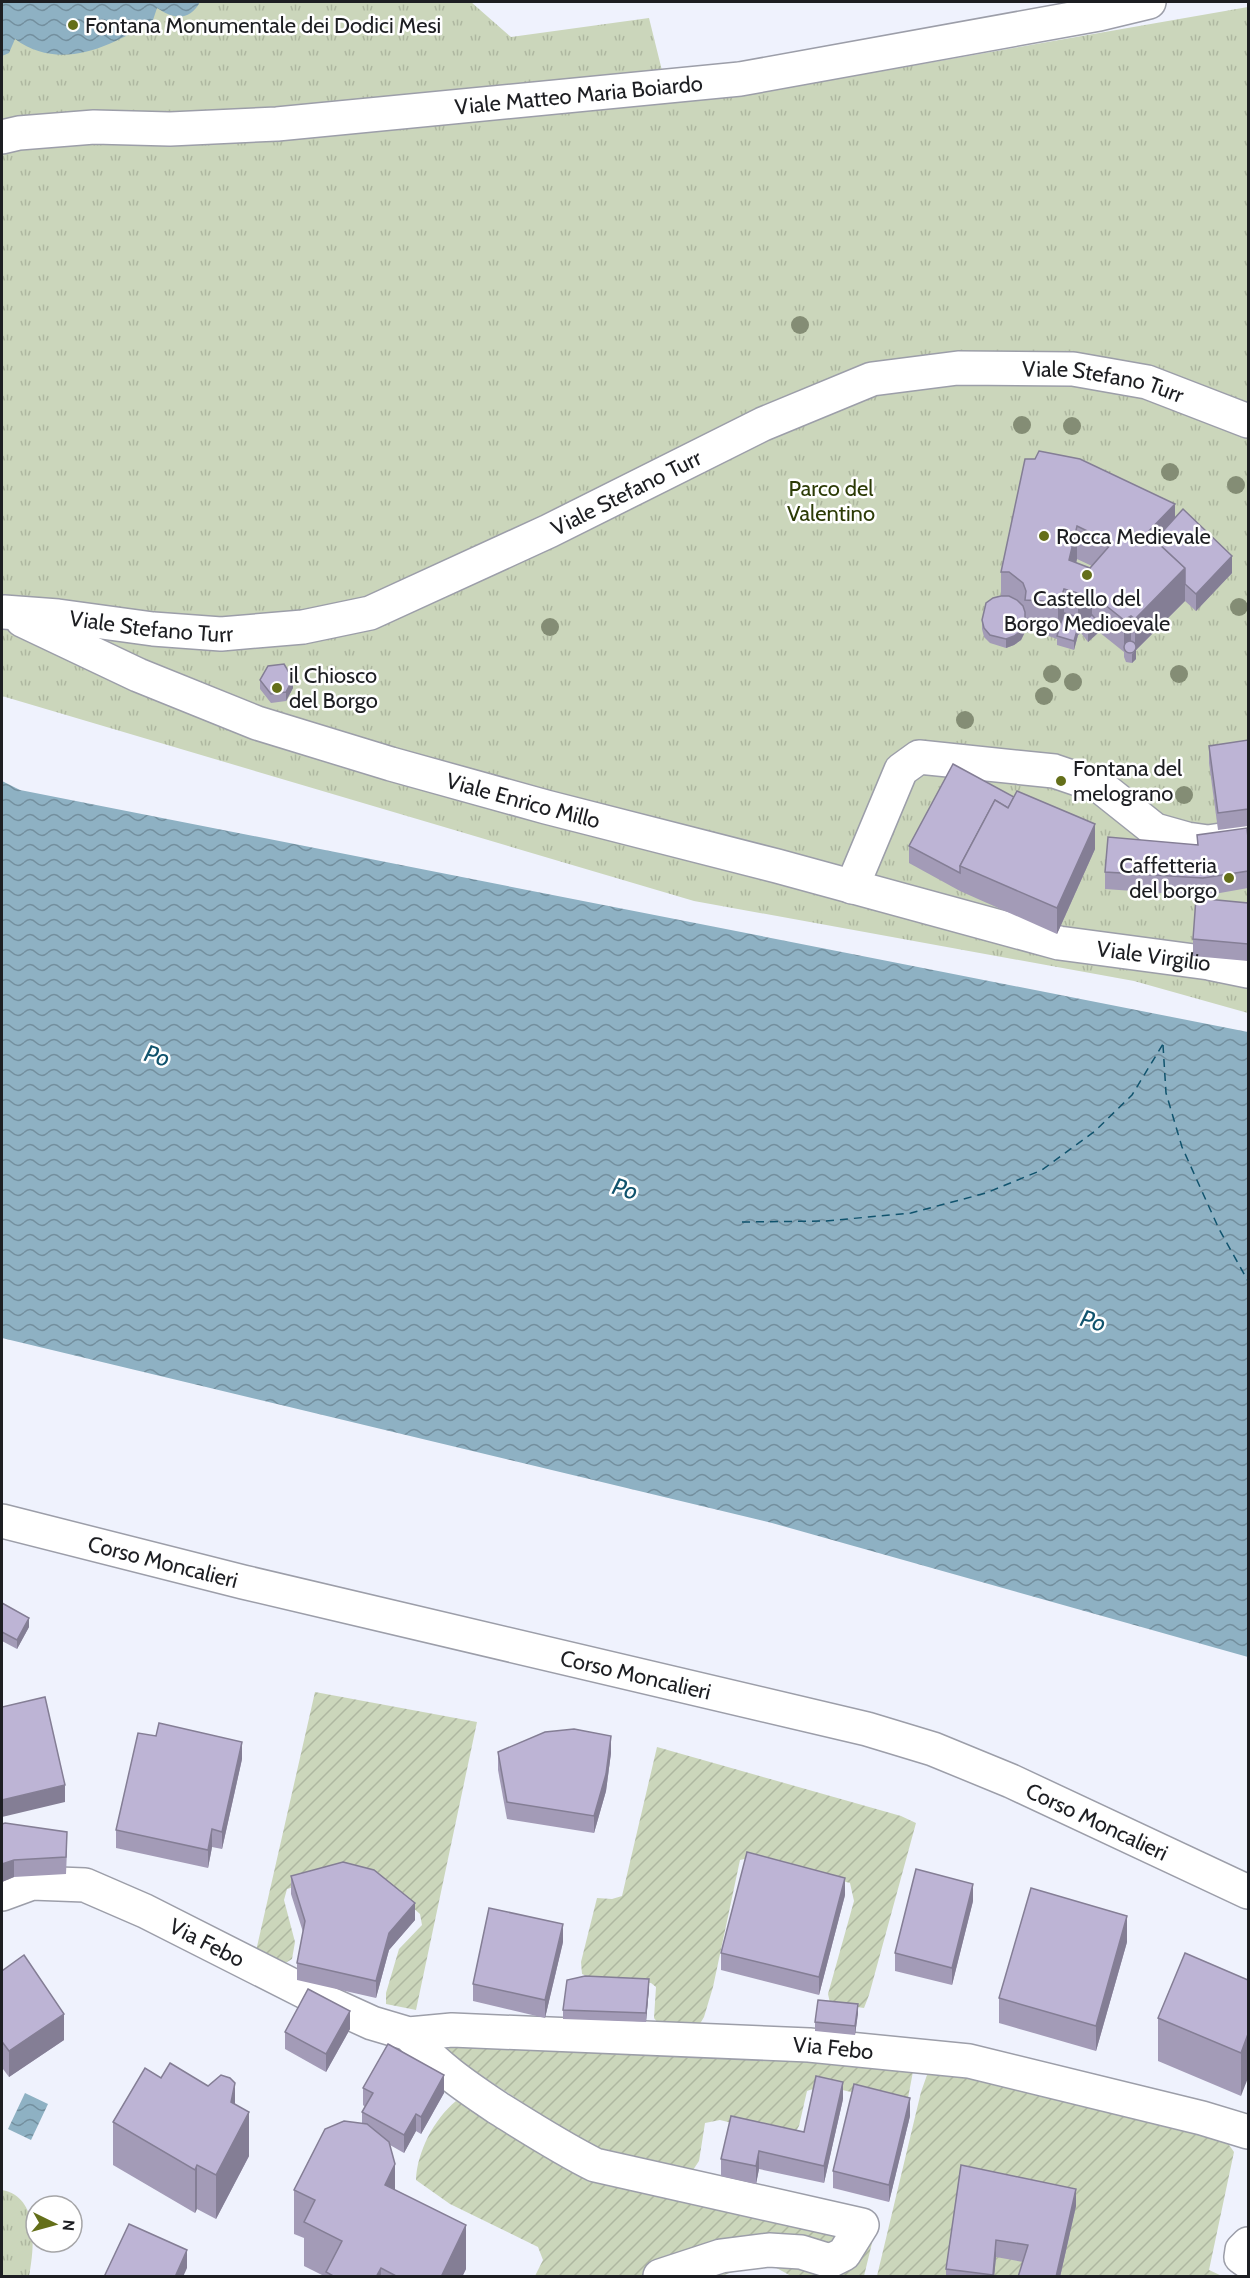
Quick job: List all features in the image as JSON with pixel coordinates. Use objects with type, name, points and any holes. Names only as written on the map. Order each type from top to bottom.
[{"type":"street","name":"Viale Matteo Maria Boiardo","points":[[2,137],[19,133],[94,127],[170,129],[277,123],[740,79],[1077,18],[1149,2]]},
{"type":"street","name":"Viale Stefano Turr","points":[[3,611],[153,629],[221,634],[303,627],[370,613],[549,531],[763,424],[872,379],[958,368],[1073,369],[1147,382],[1248,421]]},
{"type":"street","name":"Viale Enrico Millo","points":[[3,611],[138,675],[282,732],[535,804],[777,866],[1059,944]]},
{"type":"street","points":[[852,887],[901,770],[920,758],[1054,771],[1101,787],[1155,830],[1208,842],[1248,836]]},
{"type":"street","name":"Viale Virgilio","points":[[1059,944],[1209,963],[1248,971]]},
{"type":"street","name":"Corso Moncalieri","points":[[2,1521],[243,1582],[867,1729],[933,1749],[1011,1781],[1248,1892]]},
{"type":"street","name":"Via Febo","points":[[2,1894],[32,1883],[85,1885],[145,1911],[317,1998],[372,2023],[409,2034],[452,2030],[798,2044],[969,2061],[1202,2118],[1248,2132]]},
{"type":"street","points":[[409,2034],[423,2052],[458,2081],[555,2145],[594,2165],[862,2225],[844,2254],[830,2261],[801,2252],[769,2250],[721,2256],[660,2277]]},
{"type":"street","points":[[1248,2244],[1242,2250],[1241,2257],[1248,2262]]},
{"type":"green space","name":"Parco del Valentino","points":[[2,2],[471,2],[511,37],[649,18],[670,103],[870,73],[1248,7],[1248,1013],[1134,981],[694,901],[2,696]]},
{"type":"green space","points":[[315,1692],[477,1722],[416,2010],[386,2004],[386,1993],[399,1949],[422,1925],[420,1914],[379,1878],[345,1872],[287,1889],[284,1900],[295,1942],[292,1959],[282,1965],[256,1951]]},
{"type":"green space","points":[[657,1747],[901,1816],[916,1823],[864,2008],[830,2003],[828,1994],[854,1901],[850,1883],[753,1857],[740,1860],[713,1987],[704,2017],[698,2027],[658,2023],[654,2018],[656,1987],[651,1983],[595,1980],[582,1974],[581,1962],[597,1898],[612,1899],[622,1896]]},
{"type":"green space","points":[[456,2041],[914,2066],[908,2098],[902,2106],[841,2090],[828,2088],[807,2091],[799,2126],[792,2138],[720,2120],[705,2123],[699,2161],[691,2173],[597,2151],[450,2055],[447,2045]]},
{"type":"green space","points":[[936,2071],[1193,2130],[1227,2142],[1234,2152],[1209,2270],[1222,2276],[877,2276],[921,2092],[927,2075]]},
{"type":"green space","points":[[456,2101],[480,2115],[868,2238],[872,2243],[864,2276],[791,2276],[773,2266],[736,2271],[721,2276],[535,2276],[543,2260],[538,2247],[450,2204],[416,2180],[423,2147],[428,2137],[448,2108]]},
{"type":"green space","points":[[2,2190],[14,2195],[24,2205],[24,2254],[32,2254],[29,2276],[2,2276]]},
{"type":"water","name":"Fontana Monumentale dei Dodici Mesi","points":[[2,2],[200,2],[191,13],[180,17],[169,15],[157,8],[153,20],[137,30],[103,47],[85,52],[67,55],[50,54],[32,49],[15,39],[9,53],[2,56]]},
{"type":"water","name":"Po","points":[[2,781],[20,790],[1248,1032],[1248,1657],[772,1523],[2,1338]]},
{"type":"water","points":[[25,2093],[48,2104],[31,2140],[8,2129]]},
{"type":"building","points":[[1039,451],[1080,459],[1175,504],[1147,533],[1185,568],[1135,619],[1131,616],[1124,620],[1099,600],[1092,591],[1078,603],[1081,594],[1064,589],[1058,607],[1043,601],[1025,600],[1026,591],[1023,583],[1009,572],[1001,572],[1025,459],[1035,459]],"holes":[[[1077,526],[1112,543],[1090,568],[1069,560]]]},
{"type":"building","points":[[1183,509],[1232,556],[1196,594],[1185,584],[1185,568],[1155,540]]},
{"type":"building","points":[[1001,596],[1009,596],[1017,600],[1025,612],[1025,623],[1021,631],[1006,639],[990,635],[984,628],[982,620],[986,603]]},
{"type":"building","points":[[1064,613],[1078,617],[1074,641],[1057,636]]},
{"type":"building","points":[[1092,615],[1099,623],[1088,633],[1080,625]]},
{"type":"building","points":[[1132,641],[1135,642],[1135,652],[1128,653],[1125,652],[1124,645],[1125,642]]},
{"type":"building","name":"il Chiosco del Borgo","points":[[284,664],[293,679],[286,692],[271,694],[260,680],[268,666]]},
{"type":"building","points":[[1248,740],[1248,809],[1218,813],[1209,746]]},
{"type":"building","points":[[953,764],[1014,797],[1008,808],[995,800],[960,866],[960,873],[909,846]]},
{"type":"building","points":[[1017,791],[1095,824],[1057,908],[960,866],[995,800],[1008,808]]},
{"type":"building","points":[[1247,828],[1248,871],[1203,878],[1105,872],[1108,837],[1198,845],[1197,835]]},
{"type":"building","points":[[1196,898],[1248,903],[1248,944],[1193,939]]},
{"type":"building","points":[[2,1603],[29,1618],[17,1640],[2,1632]]},
{"type":"building","points":[[45,1697],[65,1785],[2,1800],[2,1707]]},
{"type":"building","points":[[159,1723],[242,1742],[222,1832],[212,1829],[208,1850],[116,1830],[138,1733],[156,1736]]},
{"type":"building","points":[[574,1729],[611,1736],[606,1774],[594,1816],[507,1802],[498,1752],[545,1732]]},
{"type":"building","points":[[2,1824],[67,1832],[66,1857],[14,1860],[2,1864]]},
{"type":"building","points":[[747,1852],[845,1878],[819,1977],[721,1953]]},
{"type":"building","points":[[343,1862],[374,1870],[415,1903],[389,1933],[376,1981],[297,1963],[305,1921],[291,1876]]},
{"type":"building","points":[[916,1869],[973,1884],[952,1968],[895,1953]]},
{"type":"building","points":[[1031,1888],[1127,1916],[1096,2026],[999,1998]]},
{"type":"building","points":[[489,1908],[563,1924],[545,2000],[473,1984]]},
{"type":"building","points":[[1185,1953],[1248,1980],[1248,2034],[1241,2053],[1158,2018]]},
{"type":"building","points":[[24,1955],[64,2014],[9,2051],[3,2043],[2,2045],[2,1971]]},
{"type":"building","points":[[585,1976],[649,1979],[646,2013],[563,2010],[567,1980]]},
{"type":"building","points":[[308,1989],[350,2011],[326,2054],[285,2032]]},
{"type":"building","points":[[818,2000],[858,2004],[855,2026],[815,2022]]},
{"type":"building","points":[[388,2044],[444,2075],[421,2117],[416,2114],[404,2135],[362,2112],[373,2093],[363,2088]]},
{"type":"building","points":[[170,2063],[208,2086],[221,2075],[230,2078],[235,2083],[231,2102],[249,2112],[216,2175],[197,2165],[195,2170],[113,2122],[145,2068],[161,2078]]},
{"type":"building","points":[[816,2076],[843,2082],[824,2166],[759,2151],[756,2166],[721,2159],[731,2116],[804,2132]]},
{"type":"building","points":[[854,2084],[910,2098],[889,2185],[833,2171]]},
{"type":"building","points":[[344,2121],[367,2124],[389,2142],[395,2164],[385,2185],[466,2225],[441,2277],[398,2277],[381,2268],[376,2277],[335,2277],[326,2272],[342,2241],[304,2222],[315,2200],[294,2190],[325,2129]]},
{"type":"building","points":[[961,2165],[1076,2189],[1056,2277],[1018,2277],[1028,2245],[996,2240],[993,2275],[946,2269]]},
{"type":"building","points":[[129,2224],[187,2250],[175,2277],[104,2277]]},
{"type":"ferry route","points":[[742,1222],[826,1221],[911,1213],[986,1193],[1042,1170],[1095,1131],[1132,1095],[1163,1044]]},
{"type":"ferry route","points":[[1163,1045],[1166,1093],[1182,1147],[1219,1229],[1248,1281]]},
{"type":"place","name":"Fontana Monumentale dei Dodici Mesi","points":[[73,25]]},
{"type":"place","name":"Rocca Medievale","points":[[1044,536]]},
{"type":"place","name":"Castello del Borgo Medioevale","points":[[1087,575]]},
{"type":"place","name":"il Chiosco del Borgo","points":[[277,688]]},
{"type":"place","name":"Fontana del melograno","points":[[1061,781]]},
{"type":"place","name":"Caffetteria del borgo","points":[[1229,878]]}]
